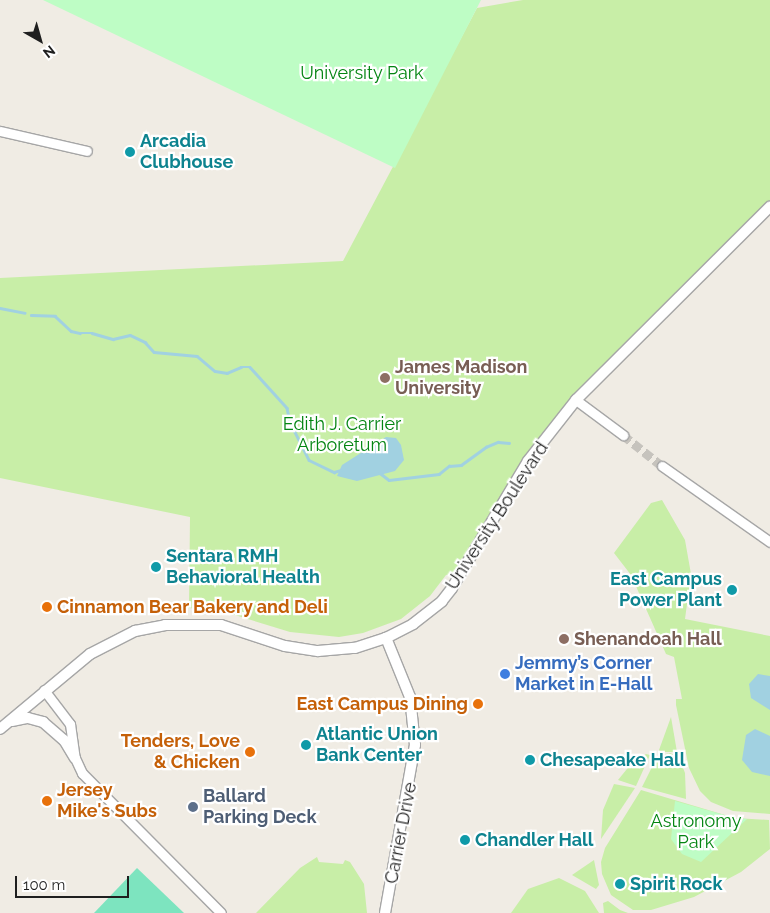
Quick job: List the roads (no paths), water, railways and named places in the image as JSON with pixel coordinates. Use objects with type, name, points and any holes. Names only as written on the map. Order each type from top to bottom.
[{"type":"street","points":[[0,131],[87,151]]},
{"type":"street","name":"University Boulevard","points":[[0,729],[44,690],[109,643],[130,633],[165,625],[221,625],[285,646],[318,651],[355,648],[386,638],[413,624],[442,601],[466,568],[528,461],[576,400],[770,207]]},
{"type":"street","points":[[576,400],[623,435]]},
{"type":"street","points":[[662,466],[770,542]]},
{"type":"street","name":"Carrier Drive","points":[[386,638],[410,697],[415,745],[386,913]]},
{"type":"street","points":[[44,690],[70,724],[74,758]]},
{"type":"street","points":[[9,721],[24,718],[43,722],[64,740],[86,778],[222,913]]},
{"type":"water","points":[[386,437],[396,438],[401,445],[404,460],[395,471],[357,481],[337,476],[342,465]]},
{"type":"water","points":[[758,674],[770,676],[770,710],[751,698],[749,684]]},
{"type":"water","points":[[755,729],[770,736],[770,776],[752,772],[742,760],[746,735]]},
{"type":"waterway","points":[[0,308],[25,313]]},
{"type":"waterway","points":[[31,315],[55,316],[71,331],[80,333],[92,333],[113,339],[130,335],[145,342],[154,352],[197,356],[215,371],[227,373],[241,367],[250,367],[287,408],[290,422],[309,460],[334,472],[341,470]]},
{"type":"waterway","points":[[380,473],[389,480],[439,474],[449,466],[461,465],[486,447],[498,442],[509,443]]},
{"type":"tunnel","points":[[623,435],[662,466]]},
{"type":"place","name":"Arcadia Clubhouse","points":[[130,152]]},
{"type":"place","name":"James Madison University","points":[[385,378]]},
{"type":"place","name":"Sentara RMH Behavioral Health","points":[[156,567]]},
{"type":"place","name":"East Campus Power Plant","points":[[732,590]]},
{"type":"place","name":"Cinnamon Bear Bakery and Deli","points":[[47,607]]},
{"type":"place","name":"Shenandoah Hall","points":[[564,639]]},
{"type":"place","name":"Jemmy’s Corner Market in E-Hall","points":[[505,674]]},
{"type":"place","name":"East Campus Dining","points":[[478,704]]},
{"type":"place","name":"Atlantic Union Bank Center","points":[[306,745]]},
{"type":"place","name":"Tenders, Love & Chicken","points":[[250,752]]},
{"type":"place","name":"Chesapeake Hall","points":[[530,760]]},
{"type":"place","name":"Jersey Mike's Subs","points":[[47,801]]},
{"type":"place","name":"Ballard Parking Deck","points":[[193,807]]},
{"type":"place","name":"Chandler Hall","points":[[465,840]]},
{"type":"place","name":"Spirit Rock","points":[[620,884]]},
{"type":"park label","name":"University Park","points":[[362,73]]},
{"type":"park label","name":"Edith J. Carrier Arboretum","points":[[342,435]]},
{"type":"park label","name":"Astronomy Park","points":[[696,832]]}]
